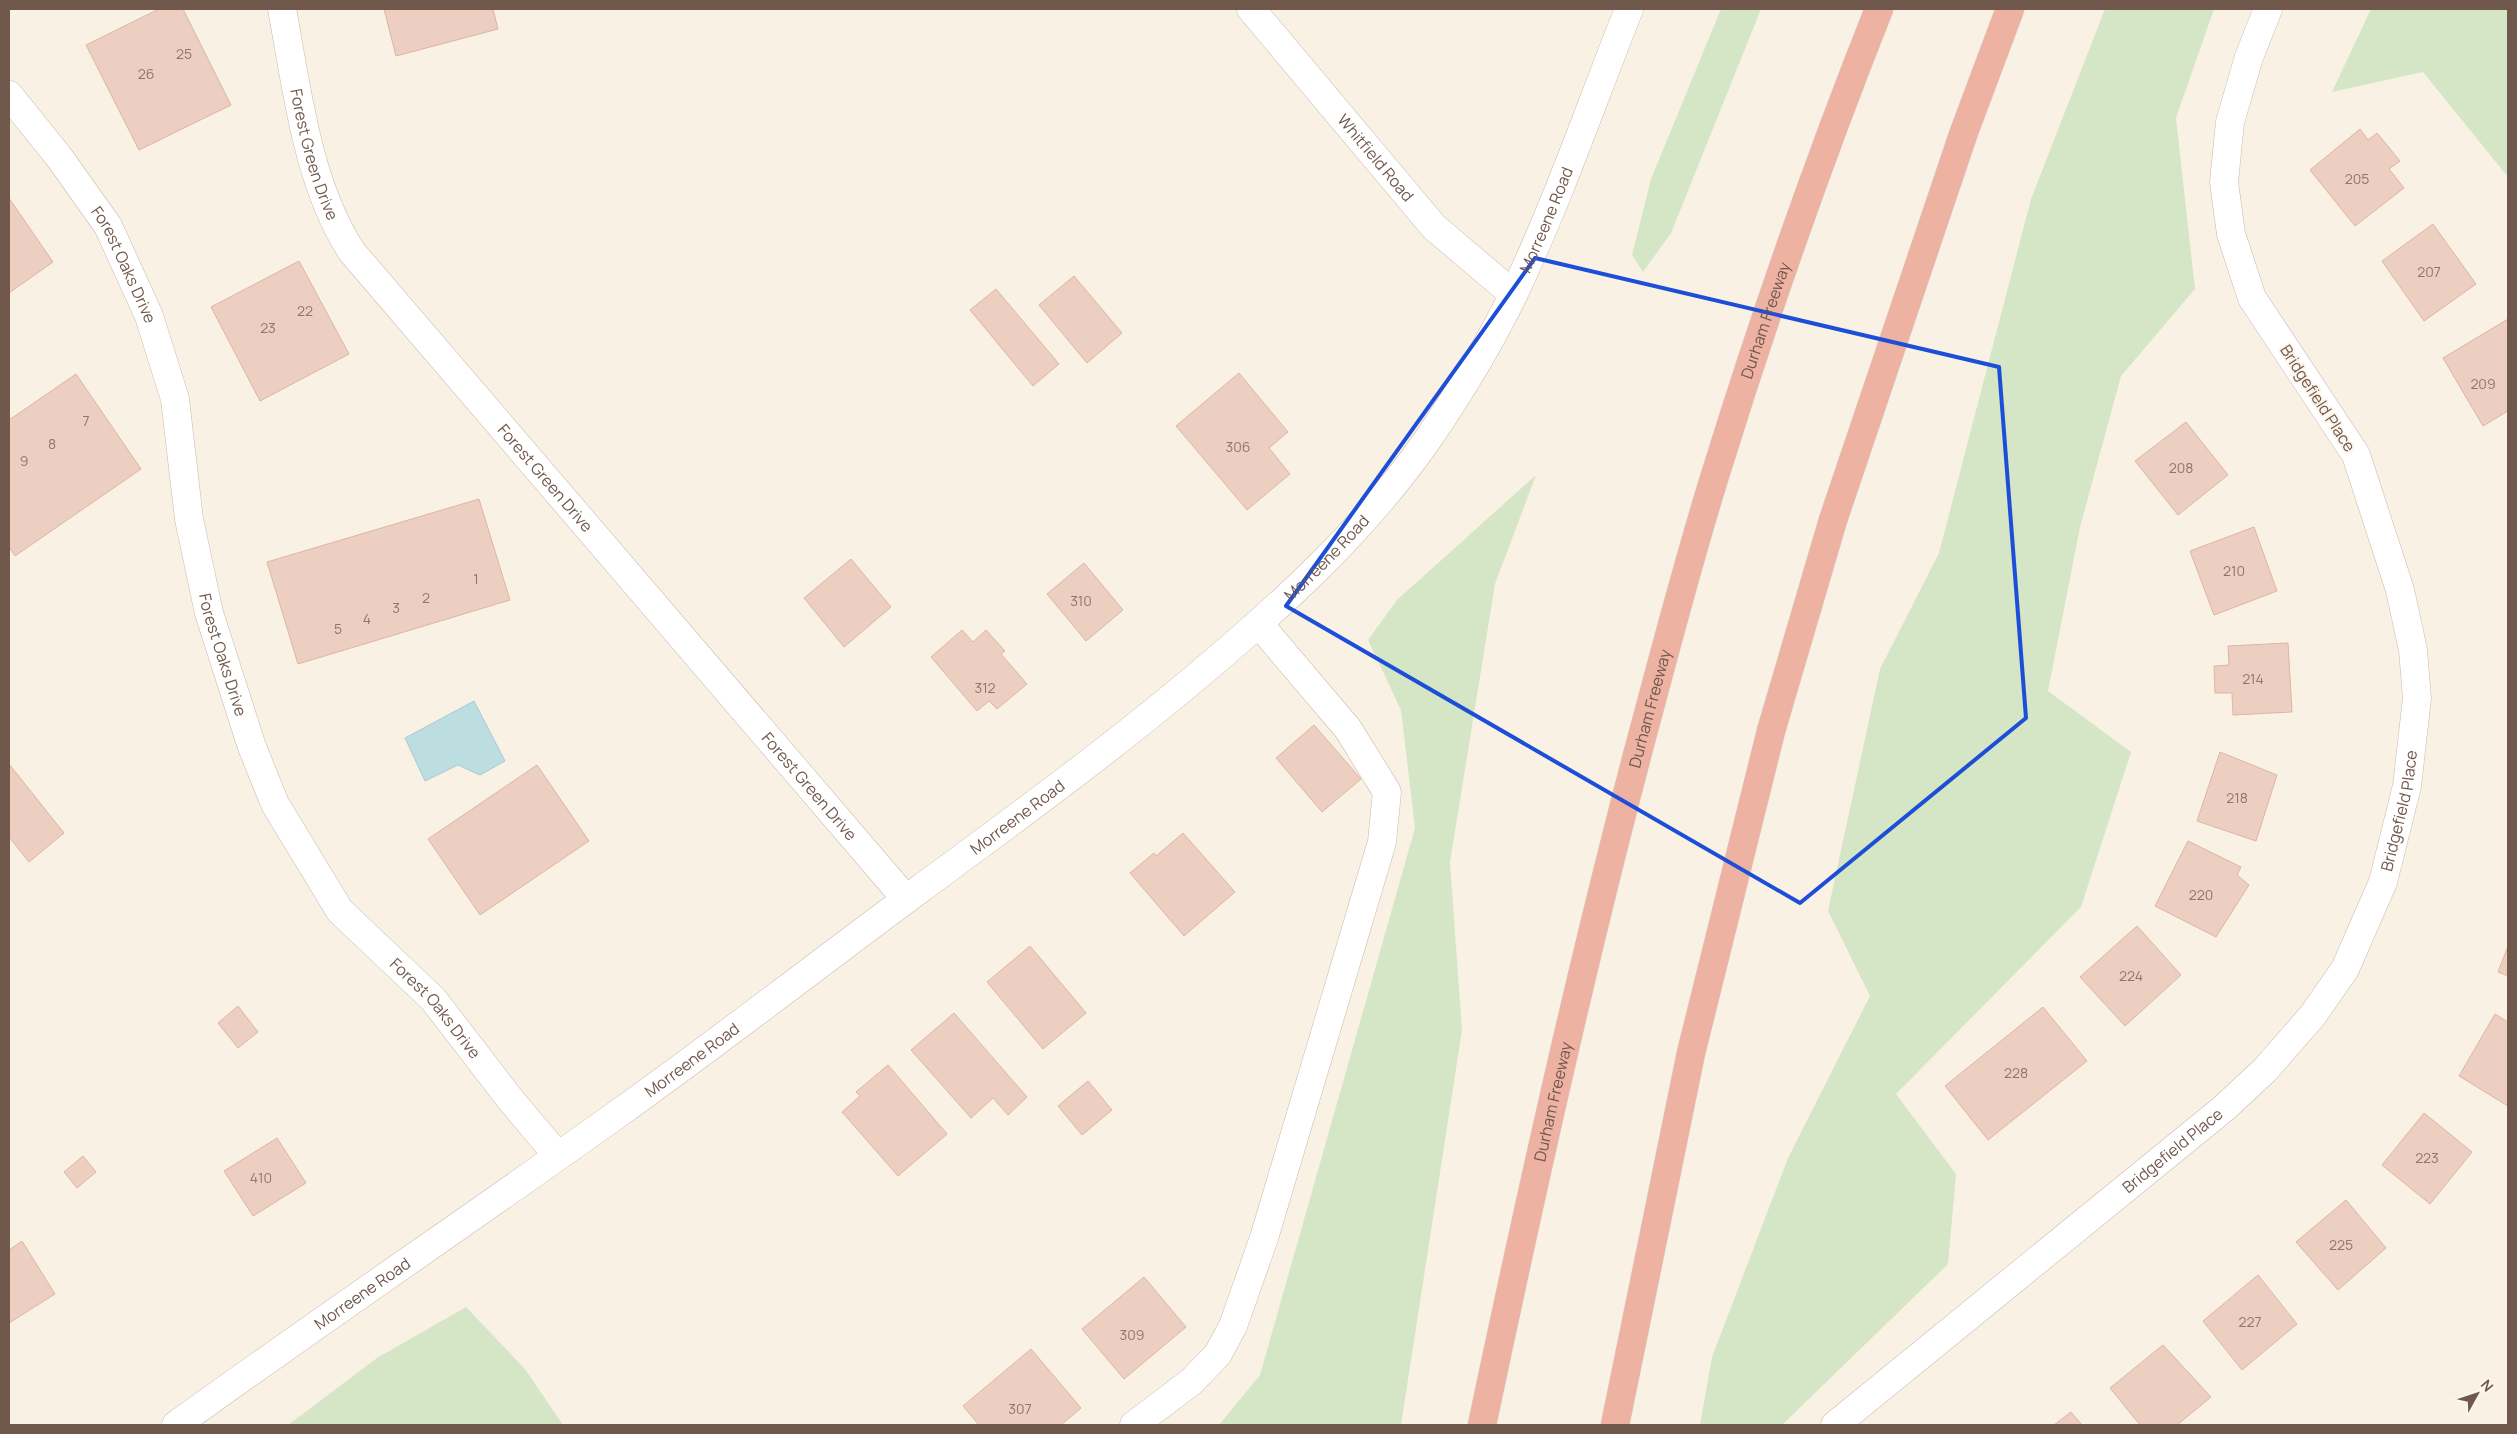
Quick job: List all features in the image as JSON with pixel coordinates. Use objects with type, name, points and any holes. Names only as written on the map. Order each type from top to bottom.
[{"type":"highway","name":"Durham Freeway","points":[[1482,1425],[1524,1226],[1603,887],[1674,613],[1717,469],[1784,265],[1879,9]]},
{"type":"highway","points":[[1615,1425],[1691,1053],[1771,731],[1836,510],[1961,142],[2010,9]]},
{"type":"street","name":"Forest Green Drive","points":[[282,9],[307,141],[336,228],[352,252],[906,899]]},
{"type":"street","name":"Whitfield Road","points":[[1251,9],[1434,227],[1514,294]]},
{"type":"street","name":"Morreene Road","points":[[176,1425],[336,1310],[619,1113],[1092,761],[1259,624],[1316,572],[1355,531],[1392,487],[1454,399],[1514,294],[1536,245],[1629,9]]},
{"type":"street","name":"Bridgefield Place","points":[[1835,1425],[2223,1109],[2266,1070],[2313,1015],[2345,969],[2383,882],[2407,786],[2417,698],[2413,650],[2400,590],[2356,455],[2252,298],[2231,234],[2224,182],[2230,122],[2268,9]]},
{"type":"street","name":"Forest Oaks Drive","points":[[9,95],[60,157],[108,226],[149,316],[175,399],[189,519],[209,613],[252,747],[276,804],[340,911],[433,999],[510,1099],[558,1155]]},
{"type":"street","points":[[1134,1425],[1191,1382],[1218,1354],[1233,1326],[1264,1238],[1382,842],[1387,792],[1348,729],[1259,624]]},
{"type":"highlighted area","points":[[1535,258],[1999,367],[2026,718],[1800,903],[1286,606]]},
{"type":"green space","points":[[1721,9],[1761,9],[1671,233],[1643,272],[1632,255],[1651,179]]},
{"type":"green space","points":[[2105,9],[2214,9],[2176,118],[2195,289],[2121,376],[2080,527],[2048,691],[2131,752],[2081,907],[1896,1094],[1956,1174],[1948,1264],[1782,1425],[1700,1425],[1712,1357],[1788,1158],[1870,996],[1828,911],[1880,669],[1939,553],[2031,199]]},
{"type":"green space","points":[[2371,9],[2508,9],[2508,177],[2423,72],[2332,92]]},
{"type":"green space","points":[[1536,475],[1495,584],[1450,862],[1462,1030],[1401,1425],[1219,1425],[1260,1375],[1415,828],[1401,710],[1368,640],[1397,600]]},
{"type":"green space","points":[[466,1307],[525,1369],[563,1425],[288,1425],[377,1358]]},
{"type":"water","points":[[474,701],[505,761],[480,775],[458,765],[425,781],[405,738]]},
{"type":"building","points":[[159,9],[183,9],[231,105],[139,150],[86,45]]},
{"type":"building","points":[[384,9],[493,9],[498,29],[396,56]]},
{"type":"building","points":[[2360,129],[2368,140],[2377,133],[2400,161],[2389,169],[2404,188],[2355,226],[2310,170]]},
{"type":"building","points":[[9,198],[53,262],[9,293]]},
{"type":"building","points":[[2433,224],[2476,284],[2424,321],[2382,261]]},
{"type":"building","points":[[299,261],[349,354],[260,401],[211,307]]},
{"type":"building","points":[[1074,276],[1122,333],[1087,363],[1039,305]]},
{"type":"building","points":[[996,289],[1059,364],[1033,386],[970,310]]},
{"type":"building","points":[[2508,319],[2508,411],[2483,426],[2443,358]]},
{"type":"building","points":[[1239,373],[1288,432],[1269,448],[1290,474],[1247,510],[1176,426]]},
{"type":"building","points":[[76,374],[141,469],[15,556],[9,547],[9,420]]},
{"type":"building","points":[[2186,422],[2228,475],[2178,515],[2135,461]]},
{"type":"building","points":[[479,499],[510,600],[298,664],[267,562]]},
{"type":"building","points":[[2254,527],[2277,591],[2214,615],[2190,551]]},
{"type":"building","points":[[851,559],[891,607],[844,647],[804,598]]},
{"type":"building","points":[[1084,563],[1123,610],[1086,641],[1047,594]]},
{"type":"building","points":[[962,630],[973,642],[986,630],[1005,651],[1001,654],[1027,684],[997,709],[989,701],[977,711],[931,657]]},
{"type":"building","points":[[2288,643],[2292,712],[2233,715],[2232,693],[2215,693],[2214,666],[2229,665],[2228,646]]},
{"type":"building","points":[[1314,725],[1361,779],[1322,812],[1276,758]]},
{"type":"building","points":[[2220,752],[2277,775],[2256,841],[2197,821]]},
{"type":"building","points":[[9,764],[64,833],[29,862],[9,837]]},
{"type":"building","points":[[537,765],[589,841],[480,915],[428,839]]},
{"type":"building","points":[[1183,833],[1235,892],[1184,936],[1130,873],[1154,853],[1156,856]]},
{"type":"building","points":[[2188,841],[2241,867],[2237,875],[2249,885],[2216,937],[2155,906]]},
{"type":"building","points":[[2137,926],[2181,975],[2125,1026],[2080,977]]},
{"type":"building","points":[[1030,946],[1086,1013],[1043,1049],[987,982]]},
{"type":"building","points":[[2508,946],[2508,976],[2498,972]]},
{"type":"building","points":[[238,1006],[258,1032],[238,1048],[218,1023]]},
{"type":"building","points":[[2043,1007],[2087,1061],[1988,1140],[1945,1086]]},
{"type":"building","points":[[954,1013],[1027,1097],[1008,1115],[993,1098],[971,1118],[911,1050]]},
{"type":"building","points":[[2495,1014],[2508,1022],[2508,1106],[2459,1076]]},
{"type":"building","points":[[888,1065],[947,1134],[898,1176],[842,1112],[860,1096],[856,1092]]},
{"type":"building","points":[[1088,1081],[1112,1110],[1082,1135],[1058,1106]]},
{"type":"building","points":[[2424,1113],[2472,1152],[2430,1204],[2382,1165]]},
{"type":"building","points":[[277,1138],[306,1183],[253,1216],[224,1171]]},
{"type":"building","points":[[83,1156],[96,1172],[77,1188],[64,1172]]},
{"type":"building","points":[[2346,1200],[2386,1248],[2338,1290],[2296,1242]]},
{"type":"building","points":[[22,1241],[55,1294],[9,1323],[9,1250]]},
{"type":"building","points":[[2258,1275],[2297,1324],[2242,1370],[2203,1321]]},
{"type":"building","points":[[1144,1277],[1186,1327],[1124,1379],[1082,1329]]},
{"type":"building","points":[[2163,1345],[2211,1397],[2177,1425],[2140,1425],[2110,1388]]},
{"type":"building","points":[[1031,1349],[1081,1408],[1061,1425],[979,1425],[963,1406]]},
{"type":"building","points":[[2071,1412],[2082,1425],[2054,1425]]}]
